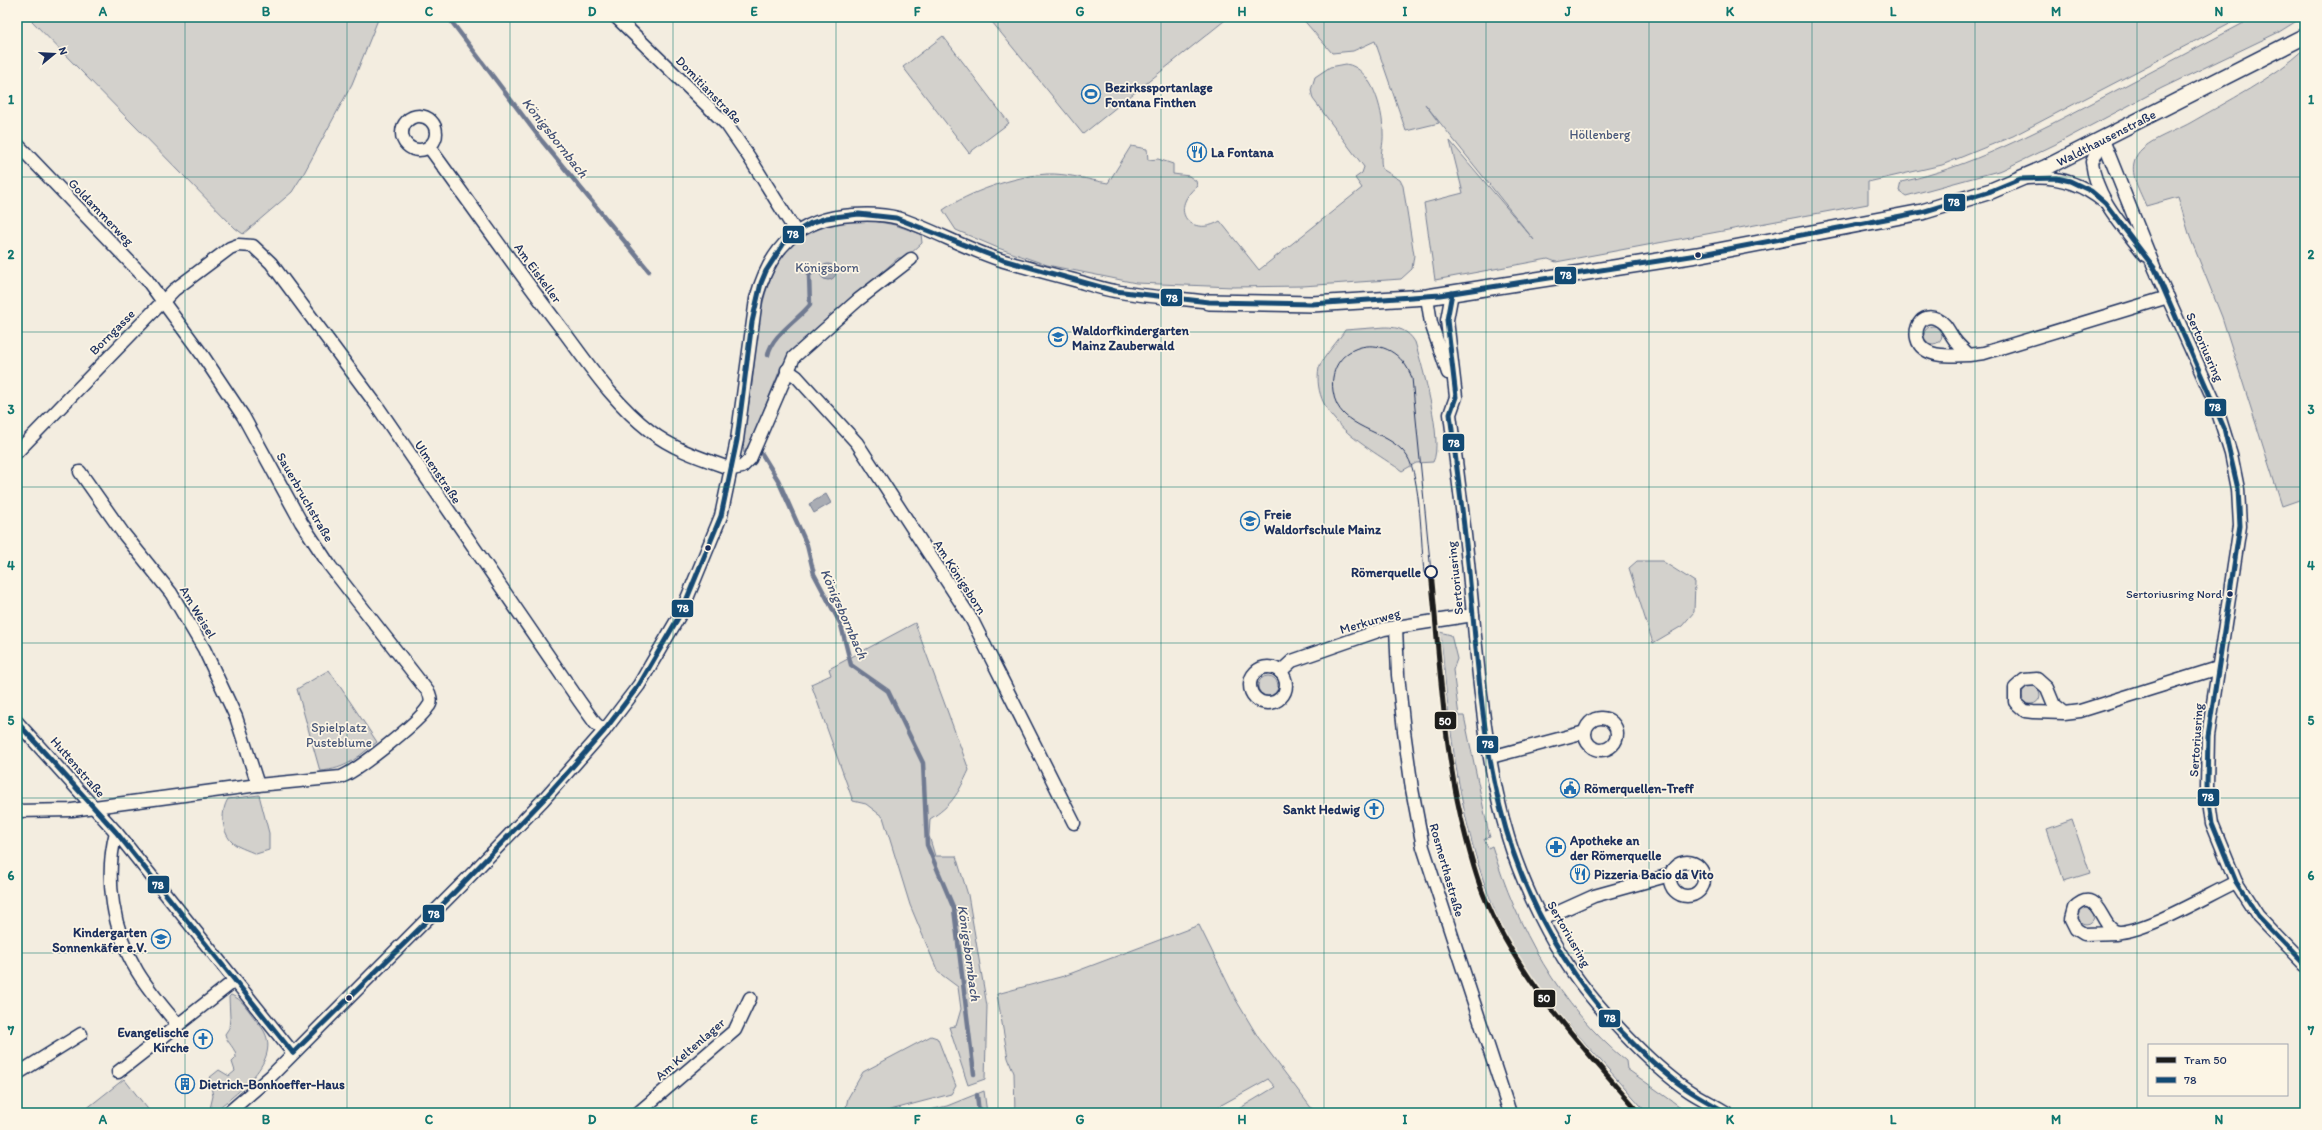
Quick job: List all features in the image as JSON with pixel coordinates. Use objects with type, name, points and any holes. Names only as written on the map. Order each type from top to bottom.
[{"type":"street","name":"Domitianstraße","points":[[616,17],[727,125],[796,232]]},
{"type":"street","name":"Waldthausenstraße","points":[[228,1113],[251,1094],[293,1053],[466,880],[604,731],[639,685],[681,613],[717,525],[732,469],[752,322],[759,288],[773,258],[784,242],[796,232],[811,223],[826,218],[859,214],[883,216],[915,224],[1003,260],[1115,291],[1209,302],[1312,304],[1427,297],[1697,255],[1876,222],[1961,201],[2020,179],[2103,140],[2305,36]]},
{"type":"street","name":"Sertoriusring","points":[[2103,140],[2092,162],[2098,188],[2105,203],[2155,269]]},
{"type":"street","name":"Sertoriusring","points":[[2103,140],[2155,269],[2224,428],[2238,489],[2240,526],[2208,736],[2207,787],[2212,823],[2236,882],[2258,916],[2305,965]]},
{"type":"street","name":"Goldammerweg","points":[[17,144],[147,280],[162,301]]},
{"type":"street","name":"Am Eiskeller","points":[[429,147],[542,304],[614,398],[649,430],[665,441],[695,456],[732,469]]},
{"type":"street","name":"Sertoriusring","points":[[2020,179],[2039,177],[2070,182],[2091,191],[2105,203]]},
{"type":"street","name":"Borngasse","points":[[17,452],[162,301],[209,264],[238,245]]},
{"type":"street","name":"Ulmenstraße","points":[[238,245],[253,246],[271,262],[375,403],[580,702],[604,731]]},
{"type":"street","points":[[732,469],[742,466],[750,459],[787,370],[794,357],[858,300],[911,259]]},
{"type":"street","name":"Sertoriusring","points":[[1452,293],[1448,320],[1456,397],[1450,414],[1480,686],[1491,756],[1508,837],[1524,880],[1564,960],[1599,1005],[1658,1066],[1688,1090],[1727,1113]]},
{"type":"street","points":[[1427,297],[1431,323],[1456,397]]},
{"type":"street","points":[[1969,355],[1984,354],[2168,297]]},
{"type":"street","name":"Sauerbruchstraße","points":[[162,301],[203,356],[243,416],[301,522],[330,566],[429,693],[431,700],[428,708],[410,725],[374,756],[344,776],[332,779],[258,785]]},
{"type":"street","name":"Am Königsborn","points":[[787,370],[797,377],[856,443],[972,620],[1074,823]]},
{"type":"street","name":"Am Weisel","points":[[80,472],[123,533],[171,593],[204,649],[236,717],[258,785]]},
{"type":"street","name":"Merkurweg","points":[[1280,672],[1292,661],[1384,629],[1473,615]]},
{"type":"street","name":"Rosmerthastraße","points":[[1396,627],[1398,675],[1404,731],[1412,789],[1424,847],[1510,1113]]},
{"type":"street","points":[[2064,713],[2080,711],[2218,668]]},
{"type":"street","name":"Huttenstraße","points":[[17,722],[116,832],[293,1053]]},
{"type":"street","points":[[1491,756],[1585,732]]},
{"type":"street","points":[[17,811],[72,810],[258,785]]},
{"type":"street","points":[[116,832],[111,859],[112,890],[120,935],[137,972],[178,1025]]},
{"type":"street","points":[[1543,919],[1594,896],[1670,875]]},
{"type":"street","points":[[2117,933],[2156,920],[2236,882]]},
{"type":"street","points":[[118,1072],[234,980]]},
{"type":"street","name":"Am Keltenlager","points":[[638,1113],[735,1030],[750,998]]},
{"type":"street","points":[[17,1074],[81,1034]]},
{"type":"green space","points":[[28,17],[379,17],[352,84],[304,173],[292,192],[243,234],[235,228]]},
{"type":"green space","name":"Bezirkssportanlage Fontana Finthen","points":[[988,17],[1229,17],[1083,134]]},
{"type":"green space","name":"Höllenberg","points":[[1301,17],[2241,17],[2013,136],[1942,165],[1868,182],[1868,204],[1556,262],[1548,259],[1435,280],[1424,203],[1463,193],[1450,141],[1534,240],[1425,104],[1439,123],[1406,131],[1375,41],[1353,51],[1332,53]]},
{"type":"green space","points":[[2255,17],[2303,17],[2279,32],[2162,88],[2054,145],[2002,170],[1906,196],[1899,191],[1901,182],[1952,168],[2025,137]]},
{"type":"green space","points":[[943,36],[1009,123],[969,153],[903,67]]},
{"type":"green space","points":[[2305,49],[2305,498],[2282,506],[2222,317],[2190,237],[2178,197],[2146,206],[2136,182],[2133,169],[2136,157],[2145,146],[2190,123],[2264,80]]},
{"type":"green space","points":[[1346,64],[1355,67],[1363,73],[1374,91],[1381,113],[1383,137],[1381,159],[1382,169],[1400,180],[1403,186],[1414,255],[1412,269],[1401,279],[1303,286],[1233,287],[1136,283],[1047,265],[998,248],[956,230],[943,210],[979,191],[1034,175],[1062,175],[1108,183],[1131,146],[1147,149],[1148,160],[1158,159],[1173,164],[1173,174],[1189,176],[1196,181],[1197,186],[1188,195],[1184,204],[1184,213],[1187,219],[1193,224],[1200,226],[1210,225],[1220,221],[1259,270],[1362,188],[1355,178],[1362,173],[1364,167],[1313,99],[1311,90],[1315,77],[1330,67]]},
{"type":"green space","name":"Königsborn","points":[[863,219],[895,225],[921,234],[922,243],[906,258],[898,258],[791,353],[781,367],[753,437],[744,453],[743,447],[760,316],[774,271],[785,253],[800,237],[826,225]]},
{"type":"green space","points":[[1933,326],[1939,329],[1942,335],[1939,341],[1933,344],[1927,341],[1924,335],[1927,329]]},
{"type":"green space","points":[[1385,327],[1406,332],[1415,342],[1427,385],[1434,421],[1436,452],[1433,462],[1416,463],[1402,471],[1373,452],[1344,430],[1332,417],[1323,402],[1319,386],[1320,364],[1345,330]]},
{"type":"green space","points":[[1637,561],[1662,561],[1695,582],[1694,612],[1682,626],[1653,643],[1629,568]]},
{"type":"green space","points":[[915,623],[969,770],[954,798],[944,809],[930,819],[929,836],[935,856],[956,856],[968,895],[987,1006],[985,1079],[968,1085],[949,1027],[956,1026],[961,1009],[958,987],[938,972],[910,905],[883,817],[866,804],[853,801],[811,684],[831,675],[829,669]]},
{"type":"green space","points":[[1440,632],[1451,635],[1457,659],[1453,670],[1459,716],[1464,716],[1490,837],[1484,839],[1488,848],[1492,846],[1502,877],[1528,936],[1543,964],[1580,1016],[1626,1061],[1627,1069],[1689,1113],[1647,1113],[1545,995],[1527,970],[1497,916],[1479,868],[1466,818],[1452,742]]},
{"type":"green space","name":"Spielplatz Pusteblume","points":[[329,670],[377,742],[351,762],[337,768],[320,771],[297,689]]},
{"type":"green space","points":[[1268,676],[1275,679],[1278,686],[1275,693],[1268,696],[1261,693],[1258,686],[1261,679]]},
{"type":"green space","points":[[2031,686],[2037,689],[2040,695],[2037,701],[2031,704],[2025,701],[2022,695],[2025,689]]},
{"type":"green space","points":[[259,795],[269,833],[269,850],[256,854],[239,847],[231,841],[225,831],[223,814],[228,799]]},
{"type":"green space","points":[[2072,820],[2090,873],[2064,881],[2047,829]]},
{"type":"green space","points":[[2083,908],[2089,908],[2094,913],[2092,922],[2089,924],[2083,924],[2078,919],[2078,913]]},
{"type":"green space","points":[[1199,925],[1236,1000],[1258,1037],[1315,1113],[1232,1113],[1275,1087],[1268,1079],[1207,1113],[1015,1113],[1014,1073],[1008,1058],[997,994],[1064,976]]},
{"type":"green space","points":[[231,995],[242,1002],[264,1031],[268,1043],[266,1055],[261,1067],[252,1078],[231,1098],[212,1113],[209,1113],[213,1096],[209,1078],[219,1070],[229,1076],[235,1071],[232,1062],[236,1058],[236,1054],[225,1034],[229,1028],[229,997]]},
{"type":"green space","points":[[931,1036],[937,1038],[939,1042],[956,1086],[951,1094],[879,1113],[845,1112],[848,1098],[863,1072]]},
{"type":"green space","points":[[124,1079],[151,1113],[81,1113]]},
{"type":"green space","points":[[984,1091],[987,1113],[917,1113],[947,1106]]},
{"type":"shaded area","name":"Königsborn","points":[[825,264],[831,264],[836,269],[834,278],[831,280],[825,280],[820,275],[820,269]]},
{"type":"shaded area","points":[[826,494],[831,503],[814,513],[809,504]]},
{"type":"waterway","name":"Königsbornbach","points":[[448,17],[542,141],[649,271]]},
{"type":"waterway","name":"Königsbornbach","points":[[768,355],[770,348],[779,335],[810,305],[809,275],[815,270],[829,271],[834,266]]},
{"type":"waterway","name":"Königsbornbach","points":[[762,454],[778,480],[807,545],[814,574],[841,625],[851,665],[888,691],[923,763],[927,845],[954,909],[974,1074]]},
{"type":"waterway","name":"Königsbornbach","points":[[977,1095],[979,1113]]},
{"type":"tram line","points":[[1424,573],[1420,512],[1412,466],[1407,456],[1399,447],[1354,422],[1344,414],[1337,404],[1333,391],[1334,374],[1340,361],[1350,352],[1363,347],[1377,346],[1391,351],[1403,362],[1412,378],[1431,572]]},
{"type":"tram line","name":"50","points":[[1431,572],[1443,706],[1452,772],[1466,838],[1481,889],[1498,926],[1515,956],[1533,983],[1574,1037],[1640,1113]]},
{"type":"transit line","name":"78","points":[[293,1053],[420,928],[543,800],[604,731],[639,685],[681,613],[721,516],[737,440],[752,322],[761,283],[766,271],[784,243],[796,232],[811,223],[826,218],[859,214],[896,218],[1003,260],[1115,291],[1209,302],[1312,304],[1440,295],[1697,255],[1922,212],[1991,191],[2020,179],[2057,178],[2070,181],[2091,191],[2105,203],[2155,269],[2224,428],[2238,489],[2240,526],[2208,736],[2207,787],[2212,823],[2236,882],[2258,916],[2305,965]]},
{"type":"transit line","name":"78","points":[[1452,293],[1447,320],[1456,397],[1450,414],[1466,541],[1484,724],[1500,807],[1511,847],[1543,922],[1564,958],[1587,991],[1613,1023],[1642,1052],[1679,1084],[1727,1113]]},
{"type":"transit line","name":"78","points":[[17,722],[116,832],[293,1053]]},
{"type":"place","name":"Bezirkssportanlage Fontana Finthen","points":[[1091,94]]},
{"type":"place","name":"La Fontana","points":[[1197,152]]},
{"type":"place","name":"Waldorfkindergarten Mainz Zauberwald","points":[[1058,337]]},
{"type":"place","name":"Freie Waldorfschule Mainz","points":[[1250,521]]},
{"type":"place","name":"Römerquelle","points":[[1431,572]]},
{"type":"place","name":"Sertoriusring Nord","points":[[2230,594]]},
{"type":"place","name":"Römerquellen-Treff","points":[[1570,788]]},
{"type":"place","name":"Sankt Hedwig","points":[[1374,809]]},
{"type":"place","name":"Apotheke an der Römerquelle","points":[[1556,847]]},
{"type":"place","name":"Pizzeria Bacio da Vito","points":[[1580,874]]},
{"type":"place","name":"Kindergarten Sonnenkäfer e.V.","points":[[161,939]]},
{"type":"place","name":"Evangelische Kirche","points":[[203,1039]]},
{"type":"place","name":"Dietrich-Bonhoeffer-Haus","points":[[185,1084]]}]
